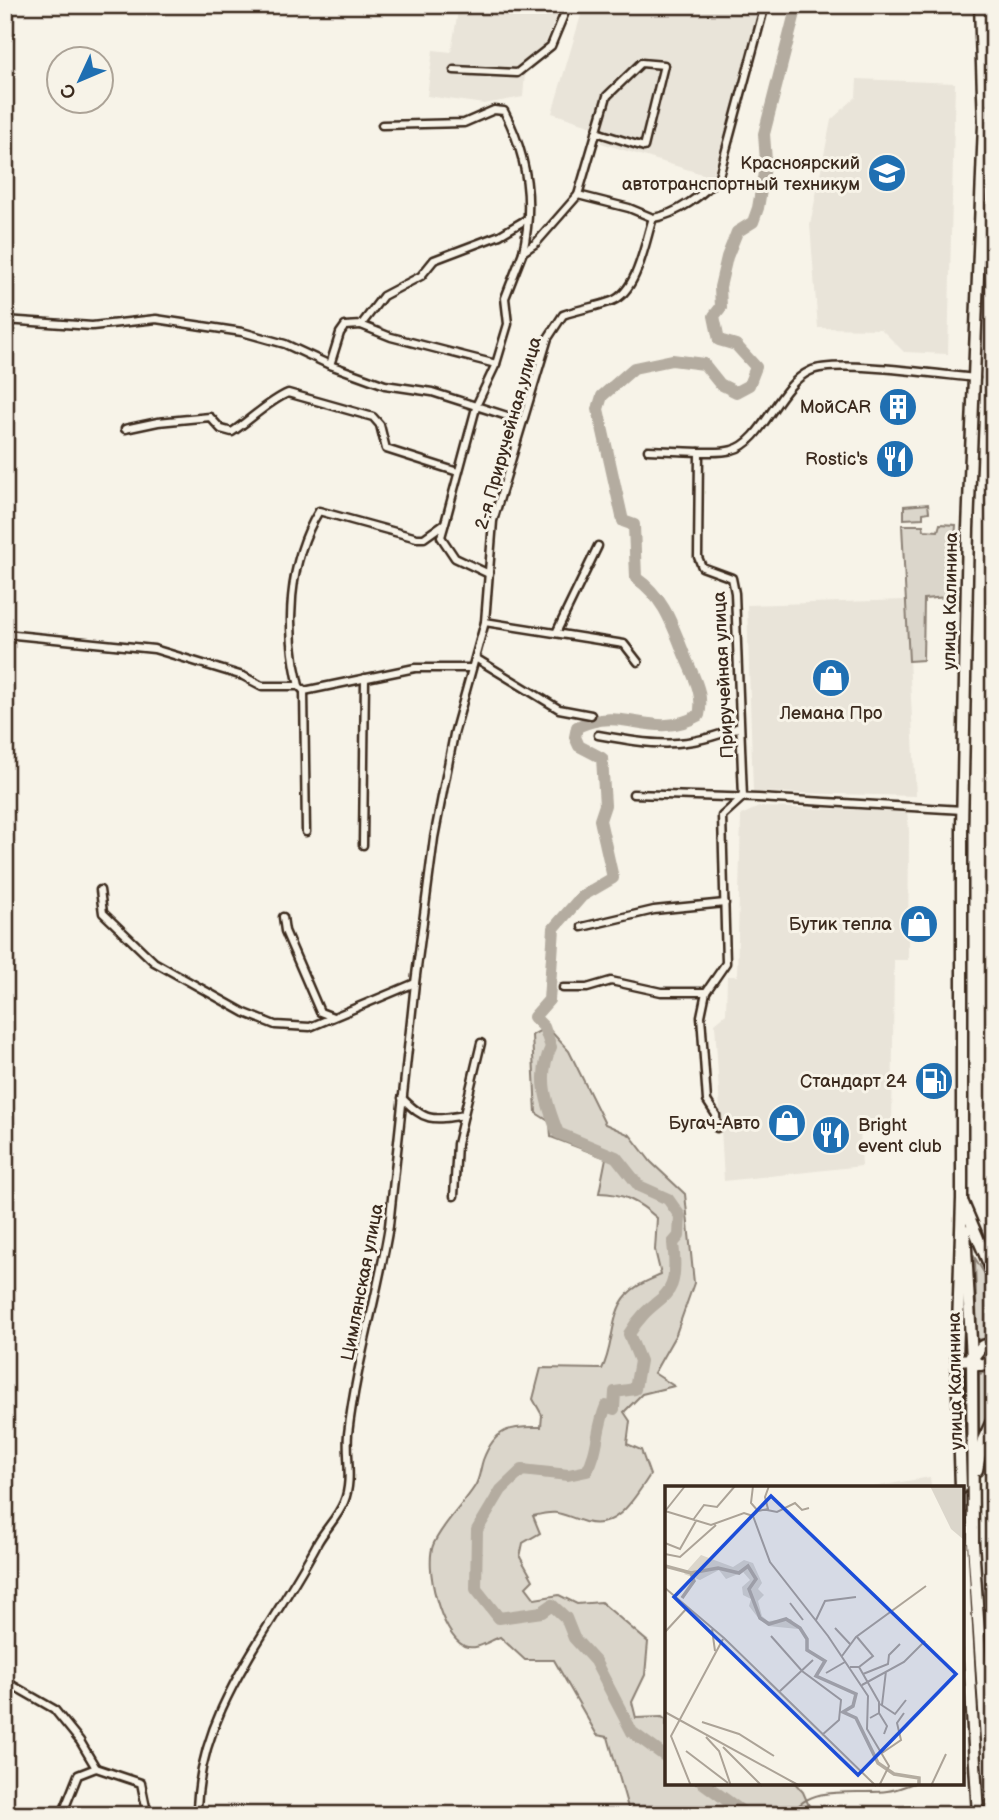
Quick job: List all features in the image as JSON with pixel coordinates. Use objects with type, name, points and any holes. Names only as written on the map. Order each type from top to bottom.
[{"type":"main road","name":"улица Калинина","points":[[961,1486],[957,1360],[962,1199],[963,810],[968,529],[984,124],[980,5]]},
{"type":"main road","name":"улица Калинина","points":[[962,1199],[969,1268],[973,1488],[982,1699],[991,1815]]},
{"type":"main road","points":[[962,1199],[994,1276]]},
{"type":"main road","points":[[972,1359],[982,1346],[994,1343]]},
{"type":"main road","points":[[957,1360],[972,1359],[980,1365],[994,1362]]},
{"type":"main road","points":[[973,1488],[983,1440],[994,1417]]},
{"type":"main road","points":[[964,1576],[978,1815]]},
{"type":"main road","points":[[976,1793],[991,1793]]},
{"type":"street","points":[[454,70],[517,74],[551,46],[568,5]]},
{"type":"street","points":[[578,195],[629,208],[653,218],[663,217],[703,193],[719,176],[765,5]]},
{"type":"street","points":[[523,252],[536,243],[578,195],[596,132],[607,96],[641,63],[664,65],[644,148],[596,132]]},
{"type":"street","points":[[383,125],[464,122],[494,110],[504,111],[529,181],[523,252],[505,298],[508,324],[496,364],[477,404],[441,537],[455,558],[489,574]]},
{"type":"street","name":"2-я Приручейная улица","points":[[471,668],[477,659],[485,622],[493,521],[555,323],[563,315],[613,301],[620,295],[635,272],[653,218]]},
{"type":"street","points":[[361,325],[383,296],[421,276],[435,260],[500,235],[527,219]]},
{"type":"street","points":[[5,320],[92,326],[156,319],[193,323],[285,344],[385,386],[432,392],[477,404],[523,421]]},
{"type":"street","points":[[330,365],[340,333],[345,326],[361,325],[391,337],[496,364]]},
{"type":"street","points":[[648,450],[733,450],[745,444],[796,379],[813,369],[884,369],[976,378]]},
{"type":"street","points":[[125,429],[210,416],[221,429],[232,432],[261,413],[274,399],[288,393],[373,417],[380,425],[386,449],[458,472]]},
{"type":"street","name":"Приручейная улица","points":[[699,452],[698,557],[702,567],[732,578],[743,797]]},
{"type":"street","points":[[306,832],[301,689],[291,654],[294,573],[306,533],[318,511],[417,538],[424,538],[445,523]]},
{"type":"street","points":[[556,633],[598,546]]},
{"type":"street","points":[[485,622],[624,644],[638,662]]},
{"type":"street","points":[[5,634],[154,649],[243,676],[262,686],[301,689],[415,668],[471,668]]},
{"type":"street","points":[[477,659],[559,709],[591,715]]},
{"type":"street","name":"Цимлянская улица","points":[[146,1813],[197,1814],[199,1773],[212,1732],[256,1642],[308,1564],[346,1499],[348,1435],[372,1298],[384,1257],[434,838],[471,668]]},
{"type":"street","points":[[363,845],[365,678]]},
{"type":"street","points":[[598,734],[657,746],[688,744],[739,727]]},
{"type":"street","points":[[633,794],[743,797],[963,810]]},
{"type":"street","points":[[717,1128],[716,1115],[707,1101],[701,1016],[706,992],[726,963],[722,816],[743,797]]},
{"type":"street","points":[[100,890],[103,913],[145,955],[245,1013],[275,1025],[299,1028],[338,1017],[415,983]]},
{"type":"street","points":[[582,927],[654,910],[725,903]]},
{"type":"street","points":[[283,917],[285,931],[320,1012],[325,1016],[338,1017]]},
{"type":"street","points":[[563,988],[587,988],[611,981],[661,992],[706,992]]},
{"type":"street","points":[[454,1196],[457,1144],[481,1043]]},
{"type":"street","points":[[402,1098],[415,1111],[431,1120],[464,1115]]},
{"type":"street","points":[[5,1681],[54,1709],[80,1741],[96,1768]]},
{"type":"street","points":[[982,1699],[994,1699]]},
{"type":"street","points":[[62,1815],[78,1775],[96,1768],[141,1783],[146,1813]]},
{"type":"shaded area","points":[[459,5],[561,5],[545,44],[526,62],[523,97],[484,104],[427,96],[433,50],[451,52]]},
{"type":"shaded area","name":"Красноярский автотранспортный техникум","points":[[584,5],[727,5],[759,15],[712,177],[601,143],[605,130],[552,113]]},
{"type":"shaded area","name":"Красноярский автотранспортный техникум","points":[[857,79],[955,83],[948,354],[904,352],[881,329],[818,328],[810,225],[831,120],[856,97]]},
{"type":"shaded area","points":[[928,504],[929,512],[923,513],[923,518],[904,519],[904,506]]},
{"type":"shaded area","points":[[940,524],[956,525],[951,588],[947,597],[924,599],[923,660],[909,661],[902,525],[923,525],[924,530],[938,531]]},
{"type":"shaded area","name":"Лемана Про","points":[[906,600],[916,796],[753,792],[747,605]]},
{"type":"shaded area","points":[[759,807],[907,811],[908,960],[894,960],[892,1129],[860,1129],[862,1166],[724,1181],[715,1023],[726,1014],[727,976],[737,976],[741,815]]},
{"type":"shaded area","points":[[547,1027],[569,1051],[605,1124],[630,1135],[651,1162],[685,1194],[694,1283],[676,1334],[654,1373],[674,1386],[642,1394],[624,1412],[630,1421],[627,1444],[641,1450],[650,1475],[624,1510],[607,1522],[585,1522],[554,1513],[533,1516],[540,1533],[523,1543],[520,1557],[533,1580],[526,1587],[535,1599],[559,1595],[577,1604],[601,1602],[648,1642],[645,1675],[632,1702],[636,1718],[662,1717],[665,1719],[665,1785],[797,1785],[803,1792],[813,1815],[630,1815],[608,1737],[597,1735],[554,1660],[525,1660],[500,1637],[478,1646],[464,1646],[448,1628],[436,1599],[431,1567],[434,1543],[475,1486],[483,1460],[498,1435],[521,1427],[541,1427],[542,1415],[533,1399],[541,1368],[602,1369],[622,1302],[634,1288],[661,1275],[655,1250],[657,1218],[630,1199],[599,1193],[606,1158],[551,1137],[550,1122],[536,1113],[532,1035]]},
{"type":"shaded area","points":[[975,1258],[994,1289],[994,1338],[977,1341]]},
{"type":"shaded area","points":[[994,1370],[994,1406],[979,1436],[979,1374]]},
{"type":"shaded area","points":[[930,1477],[931,1486],[879,1486]]},
{"type":"waterway","points":[[665,1756],[632,1732],[595,1661],[574,1638],[566,1618],[552,1605],[542,1612],[499,1618],[476,1589],[477,1530],[501,1490],[522,1470],[568,1475],[587,1471],[594,1455],[606,1406],[614,1409],[615,1392],[635,1389],[640,1361],[629,1334],[648,1310],[670,1289],[673,1279],[673,1243],[679,1236],[680,1216],[668,1199],[639,1186],[616,1157],[558,1133],[550,1111],[544,1079],[544,1068],[551,1047],[544,1027],[534,1017],[549,1000],[554,928],[582,896],[613,878],[600,820],[605,805],[602,758],[579,746],[575,737],[577,727],[610,719],[667,725],[699,715],[700,706],[696,681],[669,619],[653,593],[636,578],[634,525],[623,521],[598,409],[602,396],[634,368],[672,360],[704,364],[720,384],[736,392],[749,385],[756,367],[736,345],[719,340],[714,316],[721,307],[720,287],[727,257],[737,232],[753,222],[758,208],[766,161],[764,134],[797,5]]},
{"type":"waterway","points":[[706,1785],[747,1815]]},
{"type":"waterway","points":[[792,1815],[799,1805],[822,1794],[887,1791],[909,1785]]},
{"type":"place","name":"Красноярский автотранспортный техникум","points":[[887,173]]},
{"type":"place","name":"МойCAR","points":[[898,407]]},
{"type":"place","name":"Rostic's","points":[[895,459]]},
{"type":"place","name":"Лемана Про","points":[[831,678]]},
{"type":"place","name":"Бутик тепла","points":[[919,924]]},
{"type":"place","name":"Стандарт 24","points":[[934,1081]]},
{"type":"place","name":"Бугач-Авто","points":[[787,1123]]},
{"type":"place","name":"Bright event club","points":[[831,1135]]}]
